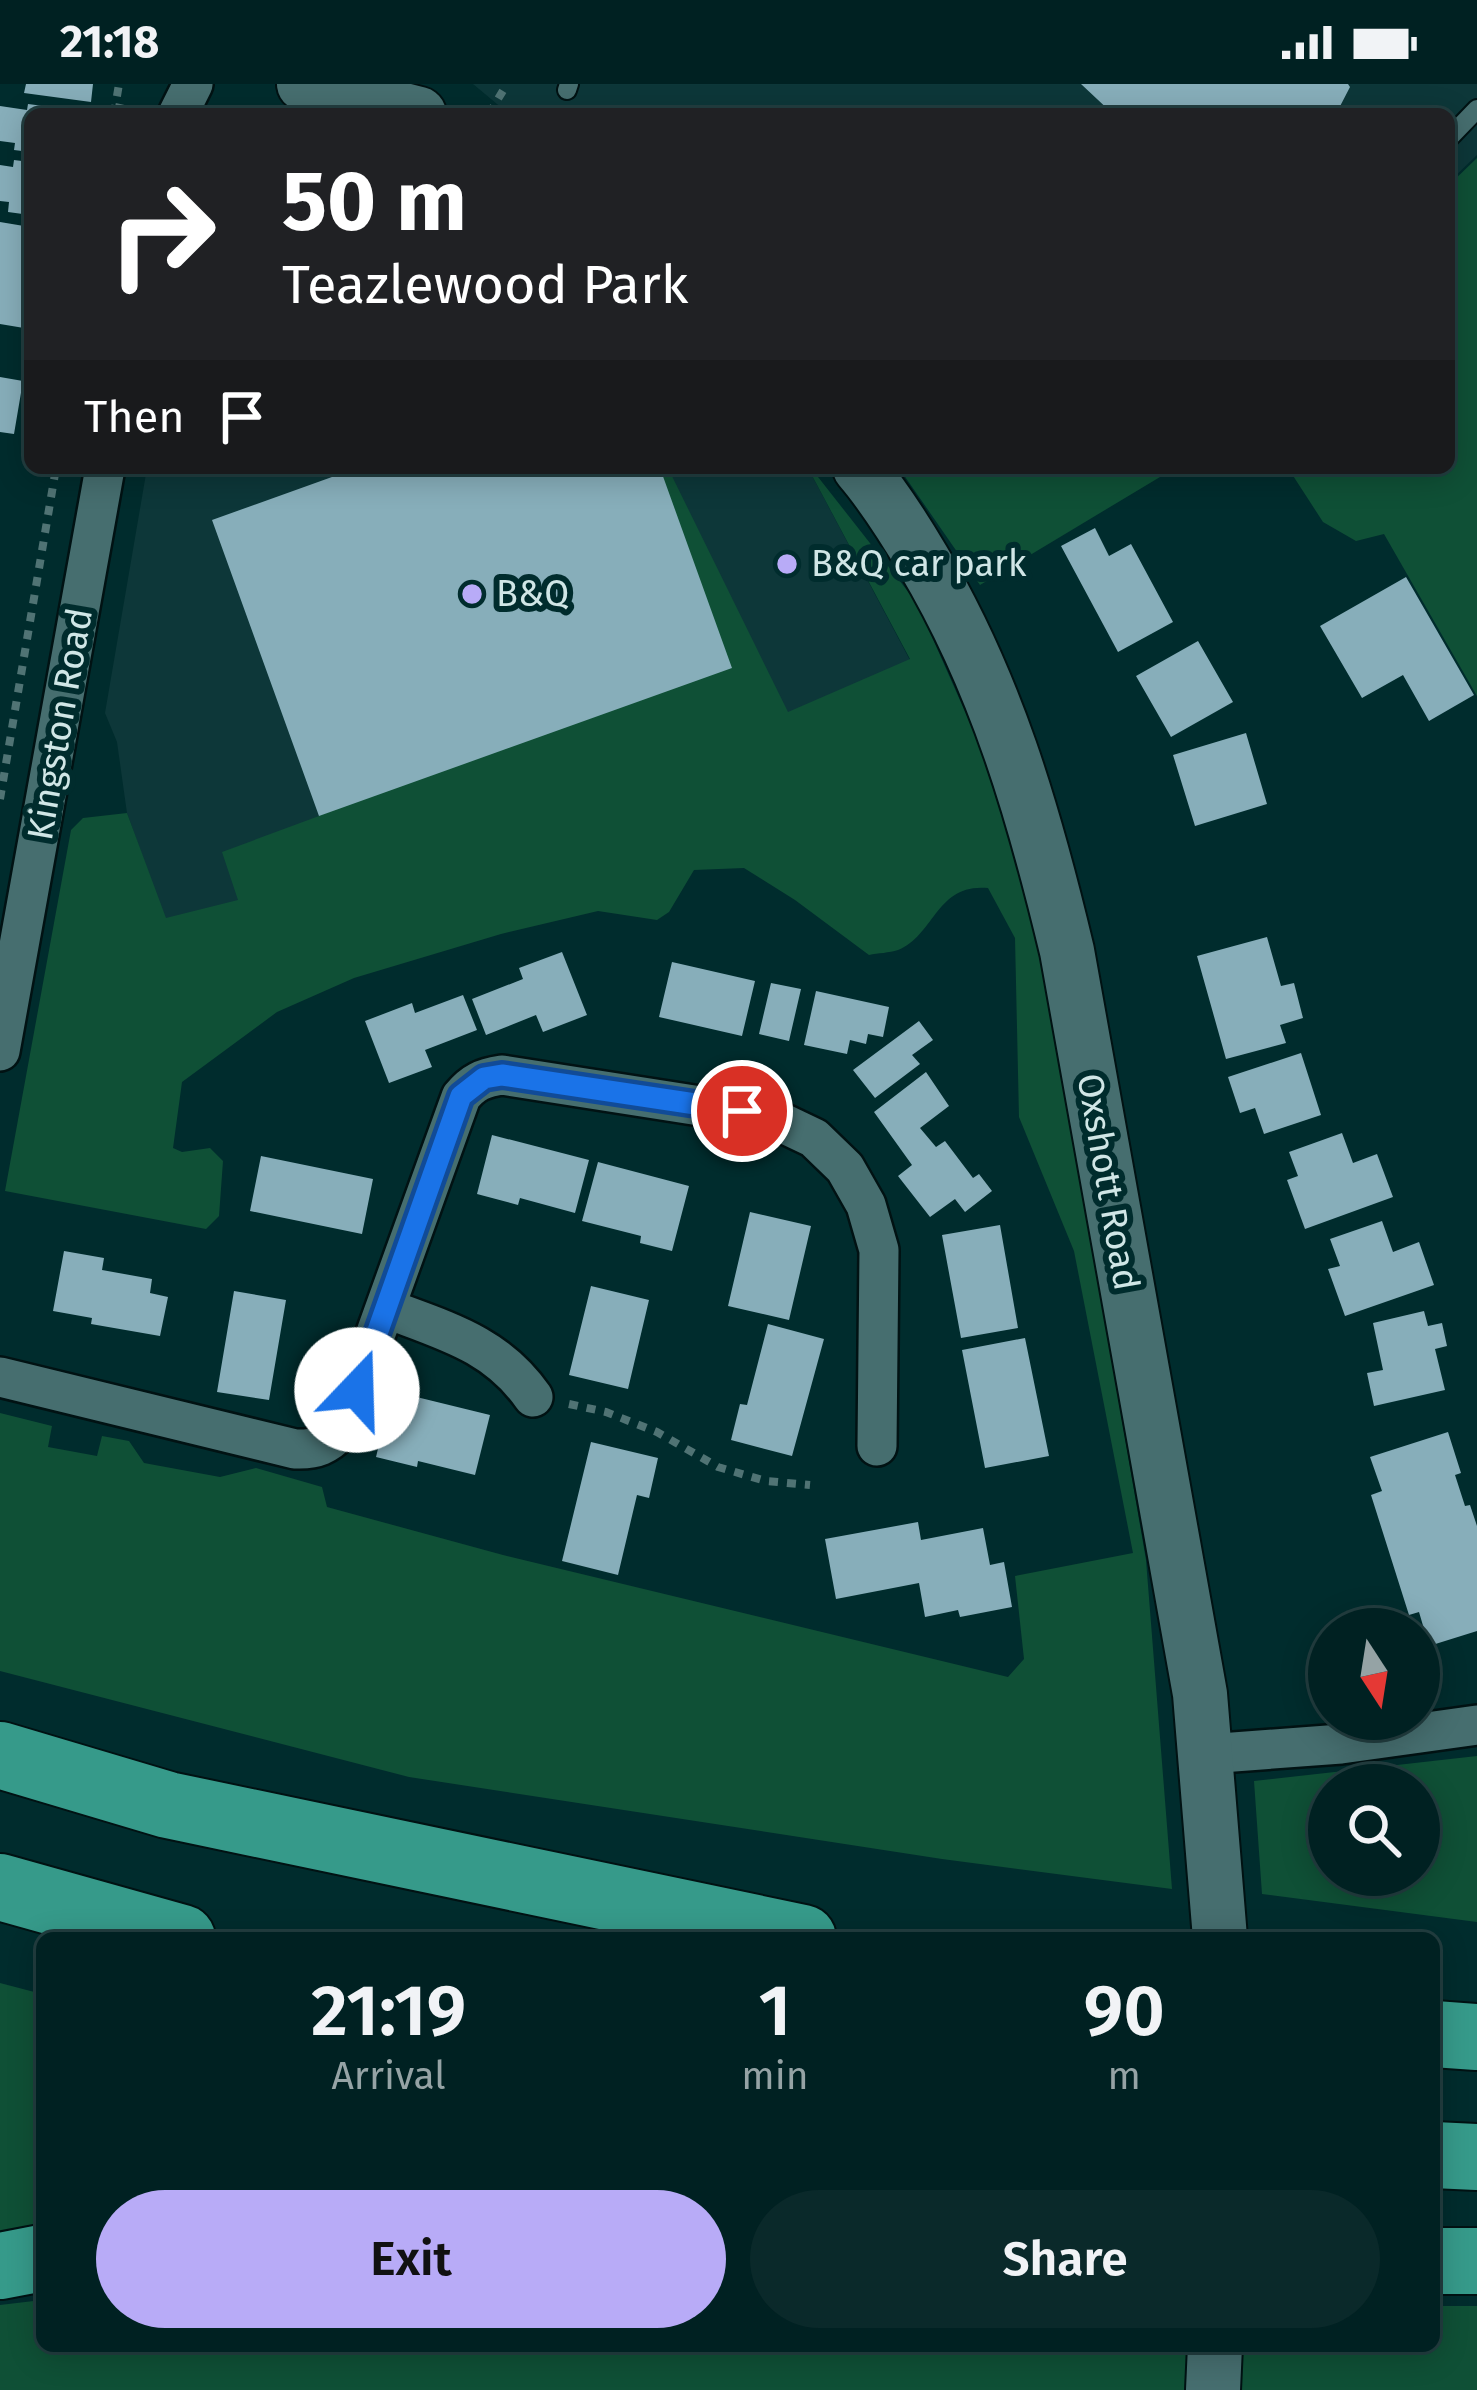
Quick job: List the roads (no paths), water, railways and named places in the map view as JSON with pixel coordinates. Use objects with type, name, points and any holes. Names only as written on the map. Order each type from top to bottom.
[{"type":"highway","points":[[0,1755],[168,1805],[773,1932]]},
{"type":"highway","points":[[0,1887],[161,1932]]},
{"type":"highway","points":[[1440,2034],[1477,2037]]},
{"type":"highway","points":[[1440,2155],[1477,2158]]},
{"type":"highway","points":[[0,2266],[36,2259]]},
{"type":"highway","points":[[1440,2261],[1477,2261]]},
{"type":"main road","points":[[304,84],[396,108]]},
{"type":"main road","points":[[401,84],[429,108]]},
{"type":"main road","name":"Oxshott Road","points":[[864,474],[947,600],[996,706],[1031,806],[1067,951],[1200,1694],[1220,1932]]},
{"type":"main road","points":[[1213,2390],[1215,2352]]},
{"type":"street","name":"Kingston Road","points":[[0,1051],[104,474]]},
{"type":"street","points":[[0,1377],[296,1449],[314,1450],[329,1443],[341,1430],[388,1309],[461,1096],[484,1078],[502,1075],[770,1117],[814,1138],[845,1168],[866,1205],[879,1250],[878,1446]]},
{"type":"street","points":[[388,1309],[500,1358],[533,1397]]},
{"type":"street","points":[[1207,1754],[1364,1741],[1477,1725]]},
{"type":"lane","points":[[1455,132],[1477,109]]},
{"type":"place","name":"B&Q car park","points":[[787,564]]},
{"type":"place","name":"B&Q","points":[[472,594]]}]
